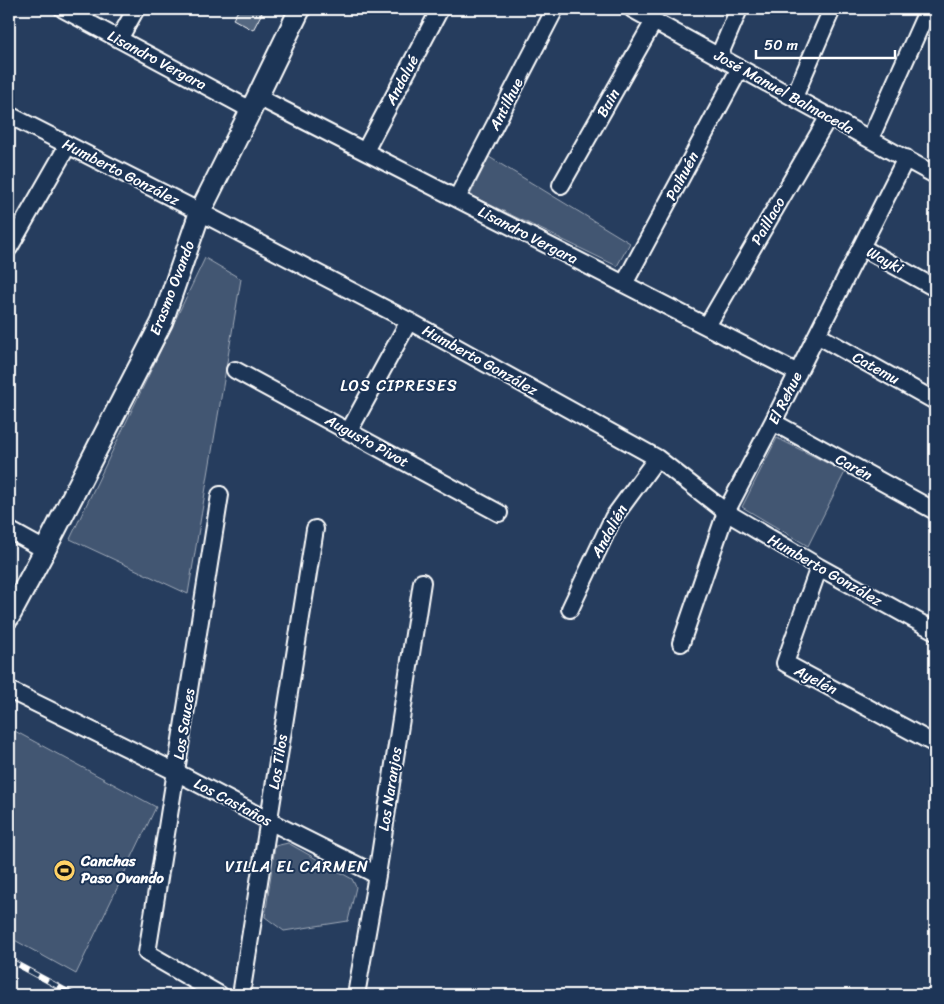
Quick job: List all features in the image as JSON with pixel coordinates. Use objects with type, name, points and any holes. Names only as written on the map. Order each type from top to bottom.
[{"type":"street","name":"Lisandro Vergara","points":[[62,9],[119,39],[254,104],[365,151],[798,373]]},
{"type":"street","points":[[119,39],[136,9]]},
{"type":"street","name":"Erasmo Ovando","points":[[9,617],[162,322],[200,212],[300,9]]},
{"type":"street","name":"Andalué","points":[[365,151],[440,9]]},
{"type":"street","name":"Antilhue","points":[[457,198],[555,9]]},
{"type":"street","name":"José Manuel Balmaceda","points":[[632,9],[935,175]]},
{"type":"street","points":[[719,56],[739,9]]},
{"type":"street","points":[[794,98],[832,9]]},
{"type":"street","points":[[870,139],[928,9]]},
{"type":"street","name":"Buin","points":[[561,185],[654,21]]},
{"type":"street","name":"Paihuén","points":[[624,284],[740,68]]},
{"type":"street","name":"Humberto González","points":[[9,115],[409,321],[657,458],[726,512],[819,567],[935,631]]},
{"type":"street","name":"Paillaco","points":[[707,326],[829,116]]},
{"type":"street","points":[[9,248],[68,145]]},
{"type":"street","name":"El Rehue","points":[[681,644],[726,512],[906,158]]},
{"type":"street","name":"Wayki","points":[[861,247],[935,288]]},
{"type":"street","points":[[349,431],[409,321]]},
{"type":"street","name":"Catemu","points":[[817,335],[935,401]]},
{"type":"street","name":"Augusto Pivot","points":[[236,370],[499,513]]},
{"type":"street","name":"Carén","points":[[773,422],[935,511]]},
{"type":"street","name":"Andalién","points":[[570,609],[613,518],[657,458]]},
{"type":"street","name":"Los Sauces","points":[[220,495],[147,953],[220,995]]},
{"type":"street","name":"Los Tilos","points":[[241,995],[315,529]]},
{"type":"street","points":[[9,530],[45,550]]},
{"type":"street","name":"Ayelén","points":[[819,567],[785,663],[935,744]]},
{"type":"street","name":"Los Naranjos","points":[[356,995],[377,875],[422,582]]},
{"type":"street","name":"Los Castaños","points":[[9,690],[176,772],[377,875]]},
{"type":"shaded area","points":[[489,157],[630,243],[617,266],[470,195]]},
{"type":"shaded area","points":[[205,258],[241,279],[188,594],[70,539]]},
{"type":"shaded area","points":[[777,438],[845,472],[808,546],[742,507]]},
{"type":"shaded area","points":[[11,729],[156,807],[76,974],[9,937],[9,732]]},
{"type":"shaded area","points":[[288,843],[352,879],[356,887],[348,921],[284,931],[265,917],[275,846]]},
{"type":"building","points":[[239,9],[264,9],[253,30],[233,19]]},
{"type":"railway","points":[[9,960],[74,995]]},
{"type":"place","name":"Canchas Paso Ovando","points":[[65,870]]},
{"type":"district","name":"LOS CIPRESES","points":[[399,385]]},
{"type":"district","name":"VILLA EL CARMEN","points":[[297,866]]}]
